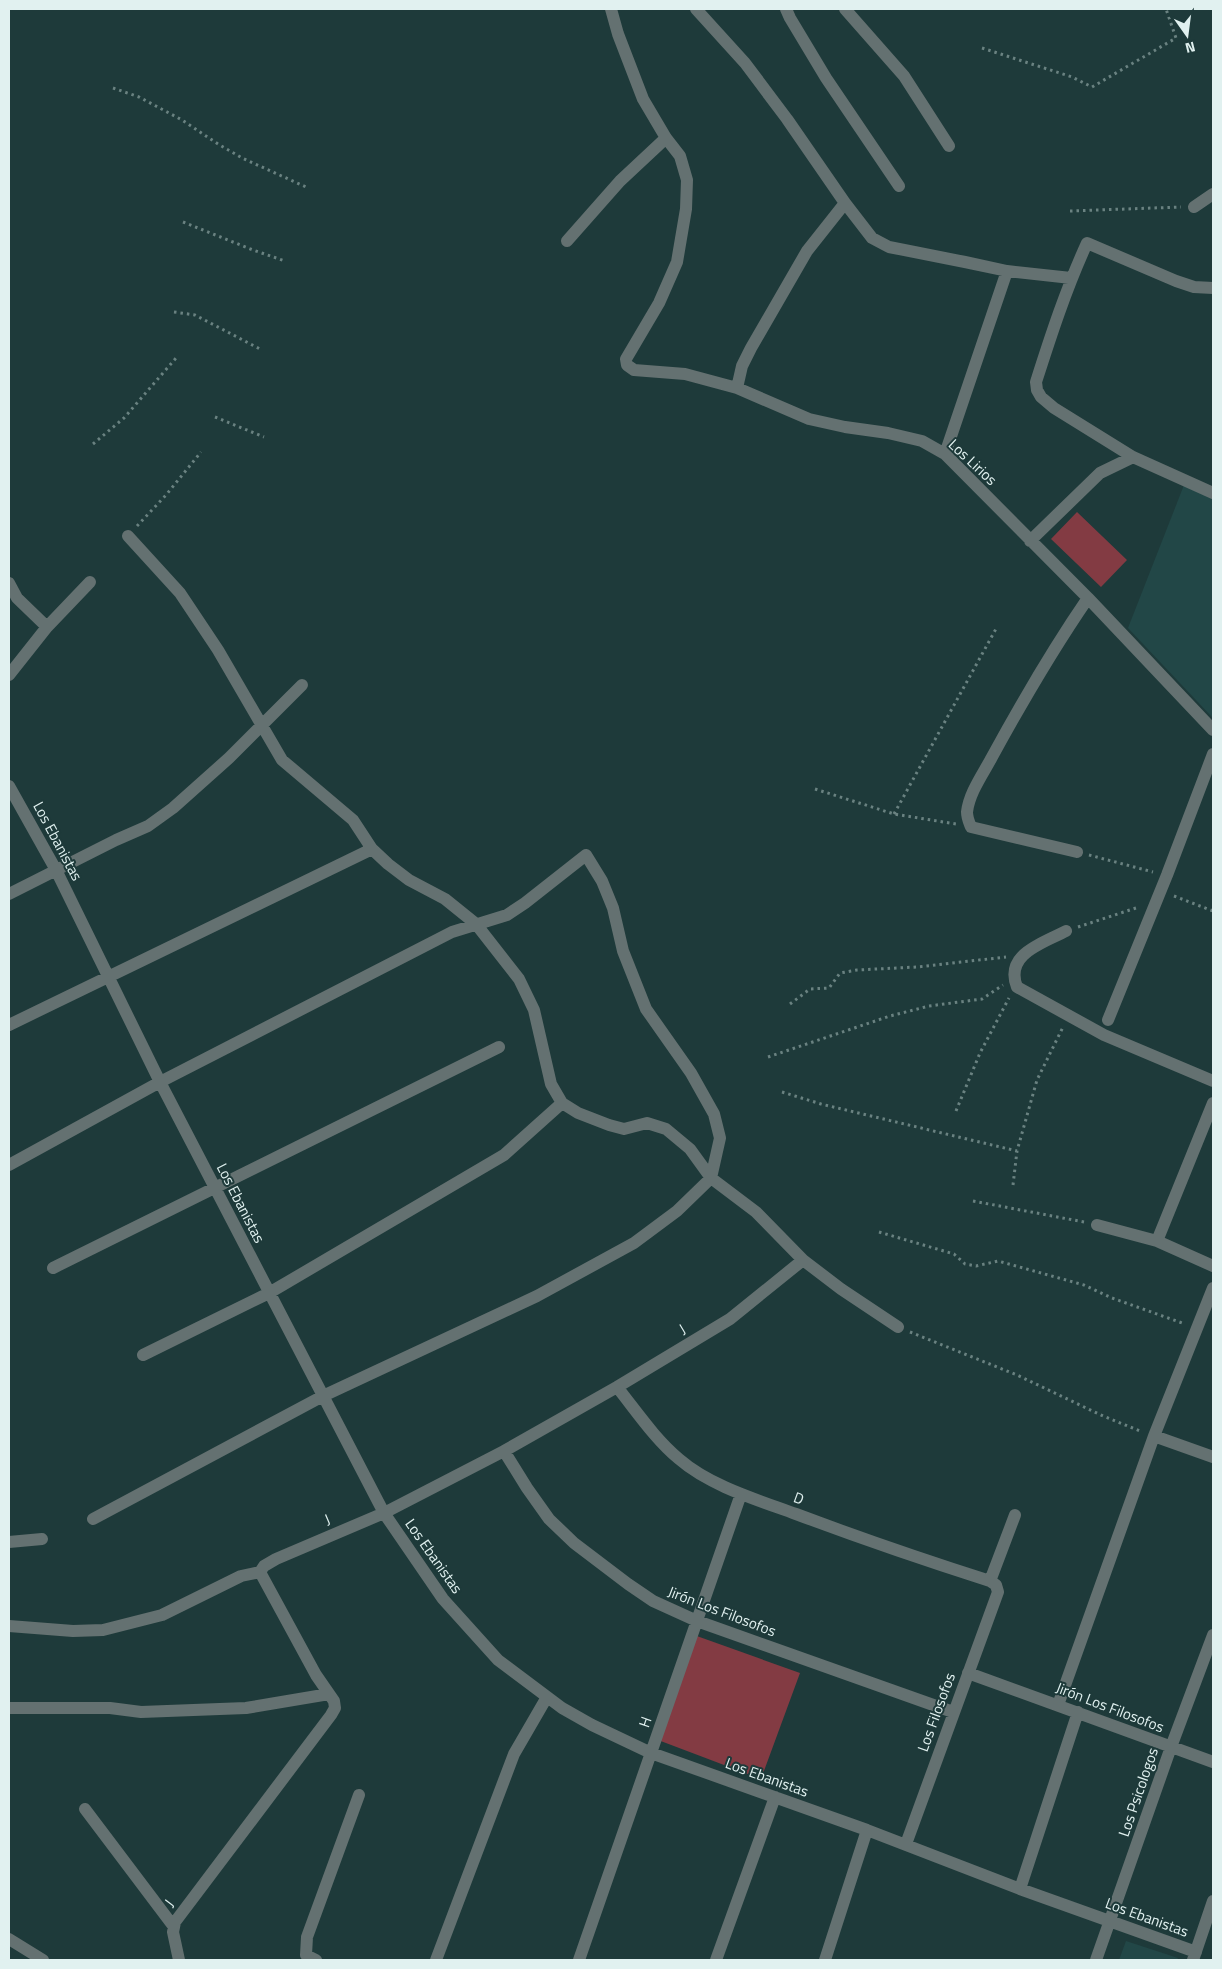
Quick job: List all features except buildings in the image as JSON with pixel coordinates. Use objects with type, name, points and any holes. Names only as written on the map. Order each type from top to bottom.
[{"type":"street","points":[[567,241],[620,181],[666,138],[643,99],[618,34],[611,9]]},
{"type":"street","points":[[696,9],[745,64],[787,118],[845,203],[872,238],[889,247],[1008,271],[1071,278]]},
{"type":"street","points":[[786,9],[826,78],[899,186]]},
{"type":"street","points":[[845,9],[904,76],[949,146]]},
{"type":"street","name":"Los Lirios","points":[[666,138],[680,156],[687,180],[686,209],[676,262],[659,303],[626,359],[627,365],[634,370],[685,374],[737,388],[809,419],[922,441],[945,454],[1088,598],[1213,730]]},
{"type":"street","points":[[1194,207],[1213,194]]},
{"type":"street","points":[[737,388],[742,366],[751,348],[807,251],[845,203]]},
{"type":"street","points":[[1213,288],[1194,287],[1176,281],[1087,243],[1071,278],[1036,382],[1037,390],[1041,397],[1054,408],[1133,457],[1213,493]]},
{"type":"street","points":[[945,454],[1008,271]]},
{"type":"street","points":[[1030,541],[1100,473],[1133,457]]},
{"type":"street","points":[[128,536],[180,593],[218,650],[282,760],[353,820],[372,849],[409,880],[445,899],[476,924],[519,979],[534,1010],[551,1084],[562,1103],[578,1113],[624,1129],[647,1123],[666,1129],[690,1149],[711,1178],[756,1212],[803,1260],[841,1289],[898,1327]]},
{"type":"street","points":[[9,675],[47,627],[90,582]]},
{"type":"street","points":[[9,583],[17,598],[47,627]]},
{"type":"street","points":[[1077,852],[971,827],[967,819],[967,811],[973,793],[1008,728],[1057,642],[1088,598]]},
{"type":"street","points":[[9,894],[148,826],[229,758],[302,685]]},
{"type":"street","points":[[1108,1020],[1167,875],[1213,754]]},
{"type":"street","name":"Los Ebanistas","points":[[9,786],[56,870],[160,1082],[384,1513],[443,1600],[498,1660],[547,1698],[592,1725],[651,1753],[906,1844],[1020,1889],[1110,1921],[1194,1956]]},
{"type":"street","points":[[9,1025],[108,975],[372,849]]},
{"type":"street","points":[[9,1165],[160,1082],[452,932],[507,915],[586,855],[602,881],[613,908],[623,951],[646,1009],[691,1073],[714,1114],[720,1138],[711,1178],[677,1210],[626,1248],[537,1296],[323,1396],[93,1519]]},
{"type":"street","points":[[1066,931],[1021,955],[1015,967],[1013,979],[1017,987],[1104,1035],[1213,1082]]},
{"type":"street","points":[[53,1268],[499,1047]]},
{"type":"street","points":[[144,1355],[269,1293],[504,1155],[562,1103]]},
{"type":"street","points":[[1158,1241],[1213,1104]]},
{"type":"street","points":[[1097,1225],[1158,1241],[1213,1266]]},
{"type":"street","name":"J","points":[[260,1572],[264,1566],[276,1558],[384,1513],[504,1452],[617,1388],[730,1319],[803,1260]]},
{"type":"street","points":[[1058,1705],[1154,1436],[1213,1288]]},
{"type":"street","name":"D","points":[[617,1388],[659,1441],[680,1460],[704,1476],[741,1494],[889,1549],[990,1581]]},
{"type":"street","points":[[1154,1436],[1213,1458]]},
{"type":"street","name":"Jirón Los Filosofos","points":[[504,1452],[549,1518],[574,1543],[647,1597],[697,1621],[953,1712]]},
{"type":"street","name":"H","points":[[579,1960],[741,1494]]},
{"type":"street","points":[[990,1581],[1015,1515]]},
{"type":"street","points":[[9,1542],[42,1539]]},
{"type":"street","points":[[9,1626],[73,1631],[103,1630],[162,1615],[240,1576],[260,1572],[316,1675],[329,1694],[246,1708],[227,1709],[141,1712],[110,1708],[9,1708]]},
{"type":"street","name":"Los Filosofos","points":[[906,1844],[998,1592],[996,1585],[990,1581]]},
{"type":"street","name":"Los Psicologos","points":[[1096,1960],[1213,1635]]},
{"type":"street","name":"Jirón Los Filosofos","points":[[968,1673],[1213,1762]]},
{"type":"street","name":"J","points":[[179,1960],[173,1932],[175,1922],[331,1715],[335,1708],[334,1701],[329,1694]]},
{"type":"street","points":[[436,1960],[514,1754],[547,1698]]},
{"type":"street","points":[[1020,1889],[1078,1712]]},
{"type":"street","points":[[316,1960],[306,1955],[307,1937],[359,1795]]},
{"type":"street","points":[[716,1960],[774,1797]]},
{"type":"street","points":[[84,1809],[174,1927]]},
{"type":"street","points":[[825,1960],[868,1830]]},
{"type":"street","points":[[1194,1956],[1213,1901]]},
{"type":"street","points":[[9,1939],[43,1960]]},
{"type":"path","points":[[982,48],[1072,77],[1092,87],[1176,38],[1166,9]]},
{"type":"path","points":[[113,88],[139,97],[182,120],[242,158],[306,187]]},
{"type":"path","points":[[1070,211],[1194,207]]},
{"type":"path","points":[[183,222],[286,261]]},
{"type":"path","points":[[174,312],[194,315],[260,349]]},
{"type":"path","points":[[93,444],[124,418],[176,358]]},
{"type":"path","points":[[215,417],[264,437]]},
{"type":"path","points":[[128,536],[166,496],[201,452]]},
{"type":"path","points":[[894,814],[997,627]]},
{"type":"path","points":[[815,789],[894,814],[971,827]]},
{"type":"path","points":[[1077,852],[1167,875]]},
{"type":"path","points":[[1066,931],[1158,896],[1213,911]]},
{"type":"path","points":[[790,1004],[810,989],[829,988],[840,973],[857,970],[917,967],[1021,955]]},
{"type":"path","points":[[768,1057],[890,1016],[929,1006],[982,999],[1013,979]]},
{"type":"path","points":[[956,1111],[980,1053],[1002,1010]]},
{"type":"path","points":[[1013,1185],[1017,1151],[1037,1080],[1069,1016]]},
{"type":"path","points":[[782,1092],[821,1104],[1017,1151]]},
{"type":"path","points":[[973,1201],[1097,1225]]},
{"type":"path","points":[[879,1232],[954,1254],[965,1264],[976,1266],[998,1261],[1075,1283],[1197,1328]]},
{"type":"path","points":[[898,1327],[1008,1372],[1103,1416],[1154,1436]]},
{"type":"shaded area","points":[[1184,485],[1213,499],[1212,717],[1128,628]]},
{"type":"shaded area","points":[[1077,512],[1127,560],[1101,587],[1051,539]]},
{"type":"shaded area","points":[[694,1635],[800,1673],[761,1779],[658,1740]]},
{"type":"shaded area","points":[[1126,1941],[1178,1958],[1177,1960],[1119,1960]]}]
